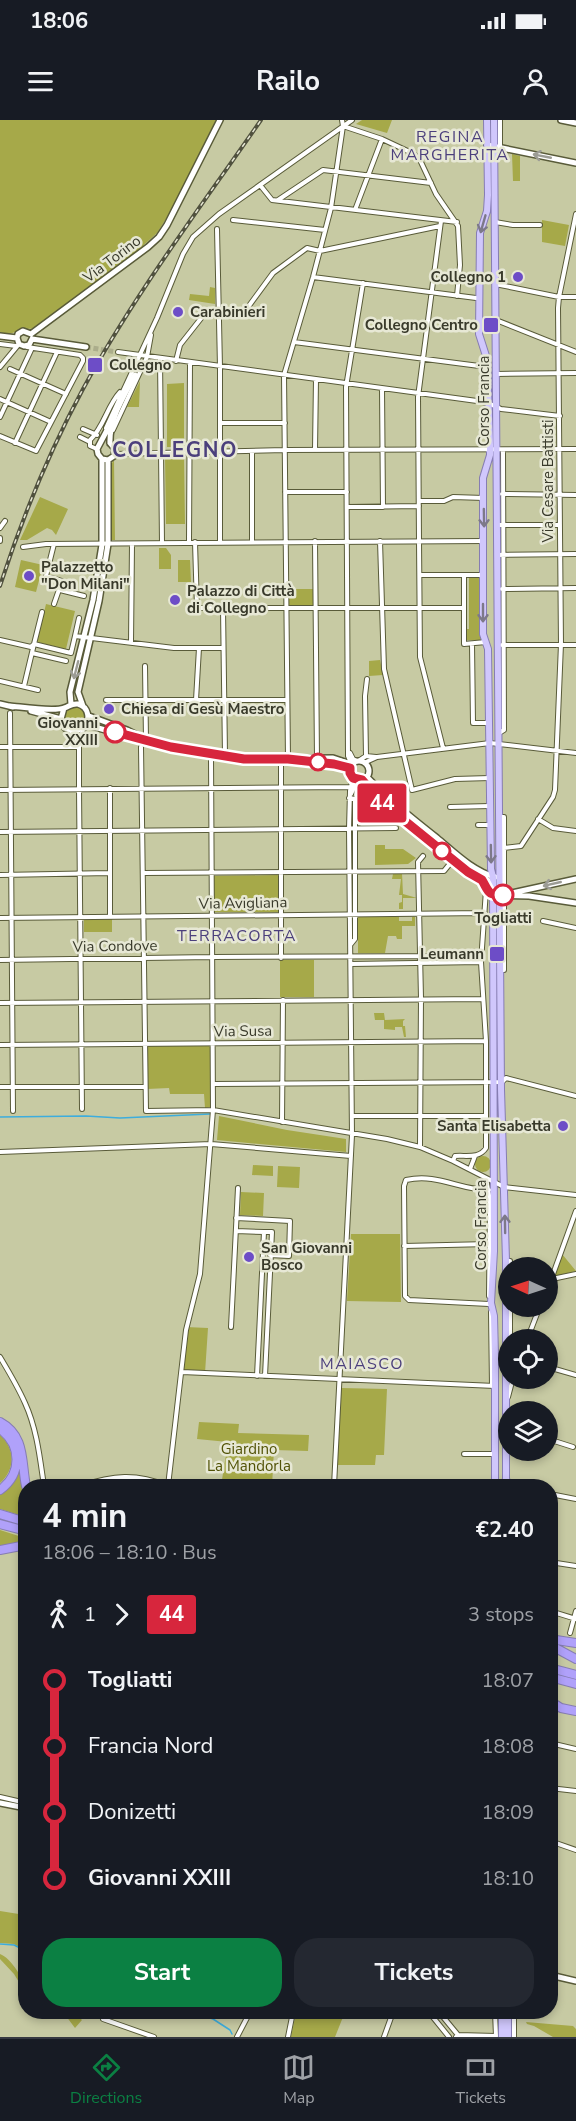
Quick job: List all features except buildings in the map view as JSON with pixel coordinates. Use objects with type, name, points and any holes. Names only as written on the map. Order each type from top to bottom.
[{"type":"highway","points":[[0,1422],[9,1428],[20,1442],[25,1479]]},
{"type":"highway","points":[[0,1429],[12,1441],[17,1457],[17,1465],[11,1479],[0,1490]]},
{"type":"highway","points":[[0,1514],[18,1520]]},
{"type":"highway","points":[[0,1524],[18,1530]]},
{"type":"highway","points":[[0,1550],[18,1547]]},
{"type":"highway","points":[[558,1640],[576,1643]]},
{"type":"highway","points":[[558,1649],[576,1659]]},
{"type":"highway","points":[[558,1670],[576,1675]]},
{"type":"highway","points":[[558,1679],[576,1684]]},
{"type":"highway","points":[[558,1706],[576,1711]]},
{"type":"main road","name":"Corso Francia","points":[[487,120],[494,147],[487,211],[480,233],[479,334],[487,359],[488,403],[497,450],[483,478],[483,634],[488,649],[491,869],[497,877]]},
{"type":"main road","name":"Corso Francia","points":[[494,120],[496,406],[500,494],[501,645],[500,817],[497,877],[501,895],[503,970],[497,996],[508,1257]]},
{"type":"main road","name":"Corso Francia","points":[[493,1479],[495,1355],[494,1316],[491,1303],[494,1183],[489,1082],[497,996],[501,895]]},
{"type":"main road","name":"Corso Francia","points":[[506,1461],[506,1479]]},
{"type":"main road","points":[[499,1479],[506,1479]]},
{"type":"main road","points":[[498,2037],[501,2019]]},
{"type":"main road","points":[[508,2019],[508,2037]]},
{"type":"street","name":"Via Torino","points":[[32,337],[42,326],[159,237],[220,120]]},
{"type":"street","points":[[288,759],[284,375],[314,277],[331,208],[342,120]]},
{"type":"street","points":[[97,449],[108,439],[136,373],[140,356],[183,254],[193,237],[203,226],[260,184],[352,120]]},
{"type":"street","name":"Corso Francia","points":[[494,147],[500,120]]},
{"type":"street","points":[[561,120],[576,123]]},
{"type":"street","points":[[343,126],[382,139],[414,154],[424,167],[431,183],[457,222],[460,265],[457,296]]},
{"type":"street","points":[[355,210],[382,139]]},
{"type":"street","points":[[494,147],[576,163]]},
{"type":"street","points":[[277,201],[323,170],[431,183]]},
{"type":"street","points":[[260,184],[272,200],[440,223]]},
{"type":"street","name":"Via Cesare Battisti","points":[[504,848],[521,846],[554,794],[561,644],[559,297],[576,214]]},
{"type":"street","points":[[233,220],[325,230]]},
{"type":"street","points":[[176,361],[180,345],[206,312],[243,314],[273,273],[307,248],[320,251],[440,223],[457,222]]},
{"type":"street","points":[[495,222],[540,225]]},
{"type":"street","points":[[440,223],[418,393],[420,657],[443,748]]},
{"type":"street","points":[[217,229],[220,542]]},
{"type":"street","points":[[314,277],[476,298]]},
{"type":"street","points":[[0,790],[350,787],[369,769],[353,759],[349,753],[346,383],[363,283]]},
{"type":"street","points":[[495,284],[559,297],[576,297]]},
{"type":"street","points":[[496,320],[576,352]]},
{"type":"street","points":[[42,326],[41,336],[45,341]]},
{"type":"street","points":[[90,442],[97,435],[114,398],[147,357],[153,328]]},
{"type":"street","points":[[0,367],[19,344],[18,334],[23,331],[45,341],[86,347]]},
{"type":"street","points":[[0,336],[32,348],[80,355],[83,358],[36,452],[0,436]]},
{"type":"street","points":[[0,344],[29,345],[32,337]]},
{"type":"street","points":[[294,342],[487,367]]},
{"type":"street","points":[[0,417],[32,348]]},
{"type":"street","points":[[15,443],[57,352]]},
{"type":"street","points":[[118,352],[488,403],[501,409],[560,416]]},
{"type":"street","points":[[160,359],[162,543]]},
{"type":"street","points":[[190,363],[189,452],[196,609],[464,608]]},
{"type":"street","points":[[10,369],[66,394]]},
{"type":"street","points":[[108,439],[115,415],[136,373]]},
{"type":"street","points":[[496,374],[576,373]]},
{"type":"street","points":[[315,450],[316,380]]},
{"type":"street","points":[[115,454],[114,447],[108,439],[109,419],[124,388]]},
{"type":"street","points":[[382,388],[383,507]]},
{"type":"street","points":[[0,399],[51,422]]},
{"type":"street","points":[[220,423],[285,423]]},
{"type":"street","points":[[84,429],[97,435]]},
{"type":"street","points":[[80,437],[97,449]]},
{"type":"street","points":[[97,449],[98,454],[105,460],[105,544],[91,638],[78,692],[89,716],[127,730],[145,740]]},
{"type":"street","points":[[105,460],[115,454],[162,452],[576,449]]},
{"type":"street","points":[[252,451],[252,542]]},
{"type":"street","points":[[285,492],[347,492]]},
{"type":"street","points":[[500,494],[576,495]]},
{"type":"street","points":[[347,507],[383,507],[444,501],[453,497],[484,498]]},
{"type":"street","points":[[0,528],[5,521]]},
{"type":"street","points":[[500,525],[560,525]]},
{"type":"street","points":[[315,541],[317,760]]},
{"type":"street","points":[[380,541],[384,669],[412,790],[455,779],[490,778]]},
{"type":"street","points":[[23,547],[54,544],[192,542],[484,541]]},
{"type":"street","points":[[54,544],[46,576],[62,581],[54,604]]},
{"type":"street","points":[[71,704],[70,692],[105,544]]},
{"type":"street","points":[[131,642],[132,544]]},
{"type":"street","points":[[500,555],[576,554]]},
{"type":"street","points":[[420,575],[483,575]]},
{"type":"street","points":[[464,575],[464,644],[486,642]]},
{"type":"street","points":[[500,589],[576,588]]},
{"type":"street","points":[[60,590],[84,596]]},
{"type":"street","points":[[223,608],[225,756]]},
{"type":"street","points":[[24,686],[42,612]]},
{"type":"street","points":[[0,640],[31,647],[34,644],[71,653],[79,618]]},
{"type":"street","points":[[75,636],[174,648],[224,648]]},
{"type":"street","points":[[472,644],[472,723],[488,723]]},
{"type":"street","points":[[501,645],[576,645]]},
{"type":"street","points":[[196,700],[199,648]]},
{"type":"street","points":[[32,653],[66,661]]},
{"type":"street","points":[[145,740],[146,666]]},
{"type":"street","points":[[367,679],[364,746],[358,762],[350,773],[383,794],[472,866],[497,877]]},
{"type":"street","points":[[0,681],[38,690]]},
{"type":"street","points":[[106,700],[287,700]]},
{"type":"street","points":[[0,704],[61,719]]},
{"type":"street","points":[[10,706],[37,709],[64,708],[71,704],[83,706]]},
{"type":"street","points":[[64,708],[61,719],[65,728],[74,732],[80,747]]},
{"type":"street","points":[[10,713],[13,1111]]},
{"type":"street","points":[[82,1109],[79,789],[80,747],[89,716]]},
{"type":"street","points":[[74,732],[85,727],[244,759],[317,760],[349,753]]},
{"type":"street","points":[[317,760],[334,764],[358,762],[403,753],[488,743],[576,753]]},
{"type":"street","points":[[0,747],[80,747]]},
{"type":"street","points":[[141,747],[146,1111],[213,1110],[352,1135],[387,1139],[454,1158],[476,1155]]},
{"type":"street","points":[[169,1479],[186,1330],[200,1274],[213,1110],[211,757]]},
{"type":"street","points":[[333,758],[358,762]]},
{"type":"street","points":[[281,763],[281,958]]},
{"type":"street","points":[[350,798],[360,779]]},
{"type":"street","points":[[360,779],[379,800],[452,860],[482,880],[486,890],[501,895],[529,893],[576,879]]},
{"type":"street","points":[[350,787],[356,871],[353,914]]},
{"type":"street","points":[[110,788],[110,917]]},
{"type":"street","points":[[450,807],[490,806]]},
{"type":"street","name":"Corso Francia","points":[[500,817],[504,817],[501,895]]},
{"type":"street","points":[[538,819],[553,828],[576,831]]},
{"type":"street","points":[[478,825],[490,825]]},
{"type":"street","points":[[0,832],[396,828]]},
{"type":"street","points":[[334,1479],[352,1135],[350,945],[355,939],[350,871],[352,829]]},
{"type":"street","points":[[142,873],[444,871],[457,854]]},
{"type":"street","points":[[420,1147],[421,999],[418,862],[423,856]]},
{"type":"street","points":[[0,875],[110,873]]},
{"type":"street","name":"Corso Francia","points":[[476,1155],[486,1148],[489,1082],[482,999],[486,890],[497,877]]},
{"type":"street","points":[[529,893],[576,903]]},
{"type":"street","name":"Via Avigliana","points":[[0,918],[485,913]]},
{"type":"street","points":[[543,921],[576,927]]},
{"type":"street","name":"Via Condove","points":[[0,960],[213,957],[482,959]]},
{"type":"street","points":[[351,964],[482,959]]},
{"type":"street","points":[[0,1003],[482,999]]},
{"type":"street","points":[[282,1122],[283,1000]]},
{"type":"street","name":"Via Susa","points":[[0,1046],[486,1041]]},
{"type":"street","points":[[213,1084],[502,1082],[506,1078],[576,1096]]},
{"type":"street","points":[[0,1088],[145,1087]]},
{"type":"street","points":[[352,1116],[486,1116]]},
{"type":"street","points":[[0,1152],[211,1144],[351,1156]]},
{"type":"street","points":[[449,1155],[504,1188],[576,1195]]},
{"type":"street","points":[[470,1169],[476,1155]]},
{"type":"street","name":"Corso Francia","points":[[486,1177],[489,1190],[489,1304],[493,1386]]},
{"type":"street","name":"Corso Francia","points":[[489,1190],[476,1190],[440,1179],[406,1180],[404,1246],[404,1291],[409,1300],[489,1304]]},
{"type":"street","points":[[231,1327],[238,1188]]},
{"type":"street","points":[[558,1261],[576,1211]]},
{"type":"street","points":[[236,1218],[290,1221],[289,1256],[270,1255]]},
{"type":"street","points":[[236,1231],[272,1232],[265,1376]]},
{"type":"street","points":[[257,1376],[264,1232]]},
{"type":"street","name":"Corso Francia","points":[[404,1246],[489,1244]]},
{"type":"street","points":[[558,1278],[576,1274]]},
{"type":"street","points":[[259,1334],[267,1334]]},
{"type":"street","points":[[258,1351],[266,1351]]},
{"type":"street","points":[[0,1357],[32,1421],[43,1479]]},
{"type":"street","points":[[558,1370],[576,1375]]},
{"type":"street","points":[[182,1372],[493,1386]]},
{"type":"street","points":[[558,1442],[573,1447]]},
{"type":"street","points":[[464,1454],[495,1454]]},
{"type":"street","points":[[107,1479],[114,1477],[151,1479]]},
{"type":"street","points":[[558,1496],[576,1499]]},
{"type":"street","points":[[558,1563],[576,1566]]},
{"type":"street","points":[[570,1633],[576,1611]]},
{"type":"street","points":[[558,1614],[575,1619]]},
{"type":"street","points":[[558,1745],[576,1749]]},
{"type":"street","points":[[558,1789],[576,1791]]},
{"type":"street","points":[[0,1797],[18,1803]]},
{"type":"street","points":[[0,1803],[18,1804]]},
{"type":"street","points":[[558,1844],[576,1850]]},
{"type":"street","points":[[558,1977],[576,1981]]},
{"type":"street","points":[[104,2019],[154,2037]]},
{"type":"street","points":[[237,2037],[246,2019]]},
{"type":"street","points":[[288,2037],[292,2019]]},
{"type":"street","points":[[384,2037],[390,2019]]},
{"type":"street","points":[[434,2019],[449,2037]]},
{"type":"street","points":[[445,2019],[457,2036],[498,2037],[496,2019]]},
{"type":"street","points":[[514,2019],[514,2037]]},
{"type":"green space","points":[[0,120],[216,120],[171,211],[157,233],[136,252],[34,329],[0,334]]},
{"type":"green space","points":[[362,120],[392,120],[387,133],[356,124]]},
{"type":"green space","points":[[512,154],[520,156],[520,181],[513,181]]},
{"type":"green space","points":[[542,220],[569,225],[565,246],[542,242]]},
{"type":"green space","points":[[210,287],[215,288],[215,304],[189,300],[190,294],[209,296]]},
{"type":"green space","points":[[140,381],[139,407],[127,407]]},
{"type":"green space","points":[[184,383],[184,447],[167,447],[167,384]]},
{"type":"green space","points":[[165,456],[184,456],[185,524],[166,524]]},
{"type":"green space","points":[[114,460],[115,540],[112,540],[112,463]]},
{"type":"green space","points":[[40,497],[68,509],[56,535],[47,528],[27,540],[20,540]]},
{"type":"green space","points":[[159,548],[166,548],[171,555],[171,569],[159,569]]},
{"type":"green space","name":"Palazzetto \"Don Milani\"","points":[[21,560],[43,565],[36,592],[15,587]]},
{"type":"green space","points":[[178,560],[190,560],[191,582],[178,582]]},
{"type":"green space","points":[[469,578],[480,578],[481,640],[466,640],[466,629],[469,629]]},
{"type":"green space","points":[[289,589],[313,589],[314,605],[289,605]]},
{"type":"green space","points":[[46,604],[75,611],[66,649],[37,642]]},
{"type":"green space","points":[[380,660],[383,675],[369,676],[369,661]]},
{"type":"green space","points":[[71,707],[79,707],[86,714],[86,722],[79,729],[71,729],[64,722],[64,714]]},
{"type":"green space","points":[[375,845],[385,845],[385,849],[403,849],[416,858],[408,864],[375,865]]},
{"type":"green space","points":[[402,873],[403,894],[417,898],[403,898],[403,909],[399,909],[399,903],[402,902],[402,895],[399,895],[401,879],[392,879],[393,874]]},
{"type":"green space","points":[[278,875],[278,912],[214,912],[214,876]]},
{"type":"green space","points":[[358,917],[399,917],[399,921],[412,921],[412,917],[415,917],[415,926],[402,926],[402,939],[388,936],[385,953],[358,953]]},
{"type":"green space","points":[[84,919],[112,919],[112,932],[84,932]]},
{"type":"green space","points":[[280,960],[314,960],[314,997],[280,997]]},
{"type":"green space","points":[[374,1013],[384,1013],[385,1020],[405,1019],[403,1026],[405,1026],[406,1037],[404,1037],[402,1027],[395,1027],[395,1030],[384,1029],[384,1020],[375,1020]]},
{"type":"green space","points":[[146,1046],[209,1046],[211,1048],[210,1107],[205,1108],[204,1094],[170,1094],[169,1088],[147,1089]]},
{"type":"green space","points":[[219,1116],[346,1139],[346,1152],[217,1140]]},
{"type":"green space","points":[[480,1156],[486,1156],[491,1164],[489,1170],[480,1172],[475,1167],[475,1161]]},
{"type":"green space","points":[[253,1165],[273,1166],[273,1176],[252,1175]]},
{"type":"green space","points":[[278,1166],[300,1167],[299,1188],[277,1187]]},
{"type":"green space","points":[[241,1192],[264,1193],[263,1216],[240,1215]]},
{"type":"green space","points":[[351,1234],[400,1234],[401,1302],[347,1301]]},
{"type":"green space","points":[[562,1254],[576,1271],[558,1275]]},
{"type":"green space","points":[[186,1327],[208,1328],[205,1373],[182,1372]]},
{"type":"green space","points":[[341,1388],[387,1389],[384,1455],[376,1455],[375,1465],[337,1465]]},
{"type":"green space","name":"Giardino La Mandorla","points":[[199,1422],[239,1424],[238,1433],[309,1435],[308,1451],[274,1450],[272,1479],[222,1479],[228,1442],[197,1439]]},
{"type":"green space","points":[[0,1435],[9,1447],[12,1459],[9,1472],[0,1483]]},
{"type":"green space","points":[[20,1469],[22,1479],[18,1479],[18,1515],[0,1509],[0,1494],[14,1482]]},
{"type":"green space","points":[[0,1530],[18,1536],[18,1542],[0,1546]]},
{"type":"green space","points":[[0,1911],[18,1914],[18,1947],[0,1943]]},
{"type":"green space","points":[[0,1954],[9,1960],[18,1972],[18,1981],[14,1974],[0,1959]]},
{"type":"green space","points":[[68,2019],[82,2020],[75,2028]]},
{"type":"green space","points":[[295,2019],[342,2019],[335,2037],[291,2037]]},
{"type":"green space","points":[[526,2022],[573,2026],[576,2029],[576,2037],[553,2037]]},
{"type":"waterway","points":[[0,1117],[120,1118],[210,1114]]},
{"type":"waterway","points":[[0,1944],[18,1947]]},
{"type":"waterway","points":[[213,2019],[230,2030],[232,2034]]},
{"type":"tunnel","points":[[86,347],[129,354],[137,361],[135,375]]},
{"type":"railway","points":[[0,586],[37,486],[83,389],[146,286],[261,120]]},
{"type":"bus line","name":"44","points":[[115,732],[171,747],[244,759],[288,759],[343,765],[350,768],[353,778],[357,781],[362,780],[379,800],[468,872],[482,880],[486,890],[493,895],[503,895]]},
{"type":"place","name":"Collegno 1","points":[[518,277]]},
{"type":"place","name":"Carabinieri","points":[[178,312]]},
{"type":"place","name":"Collegno Centro","points":[[491,325]]},
{"type":"place","name":"Collegno","points":[[95,365]]},
{"type":"place","name":"Palazzetto \"Don Milani\"","points":[[29,576]]},
{"type":"place","name":"Palazzo di Città di Collegno","points":[[175,600]]},
{"type":"place","name":"Chiesa di Gesù Maestro","points":[[109,709]]},
{"type":"place","name":"Giovanni XXIII","points":[[115,732]]},
{"type":"place","name":"Togliatti","points":[[503,895]]},
{"type":"place","name":"Leumann","points":[[497,954]]},
{"type":"place","name":"Santa Elisabetta","points":[[563,1126]]},
{"type":"place","name":"San Giovanni Bosco","points":[[249,1257]]},
{"type":"district","name":"REGINA MARGHERITA","points":[[450,146]]},
{"type":"district","name":"COLLEGNO","points":[[175,450]]},
{"type":"district","name":"TERRACORTA","points":[[237,936]]},
{"type":"district","name":"MAIASCO","points":[[362,1364]]}]
